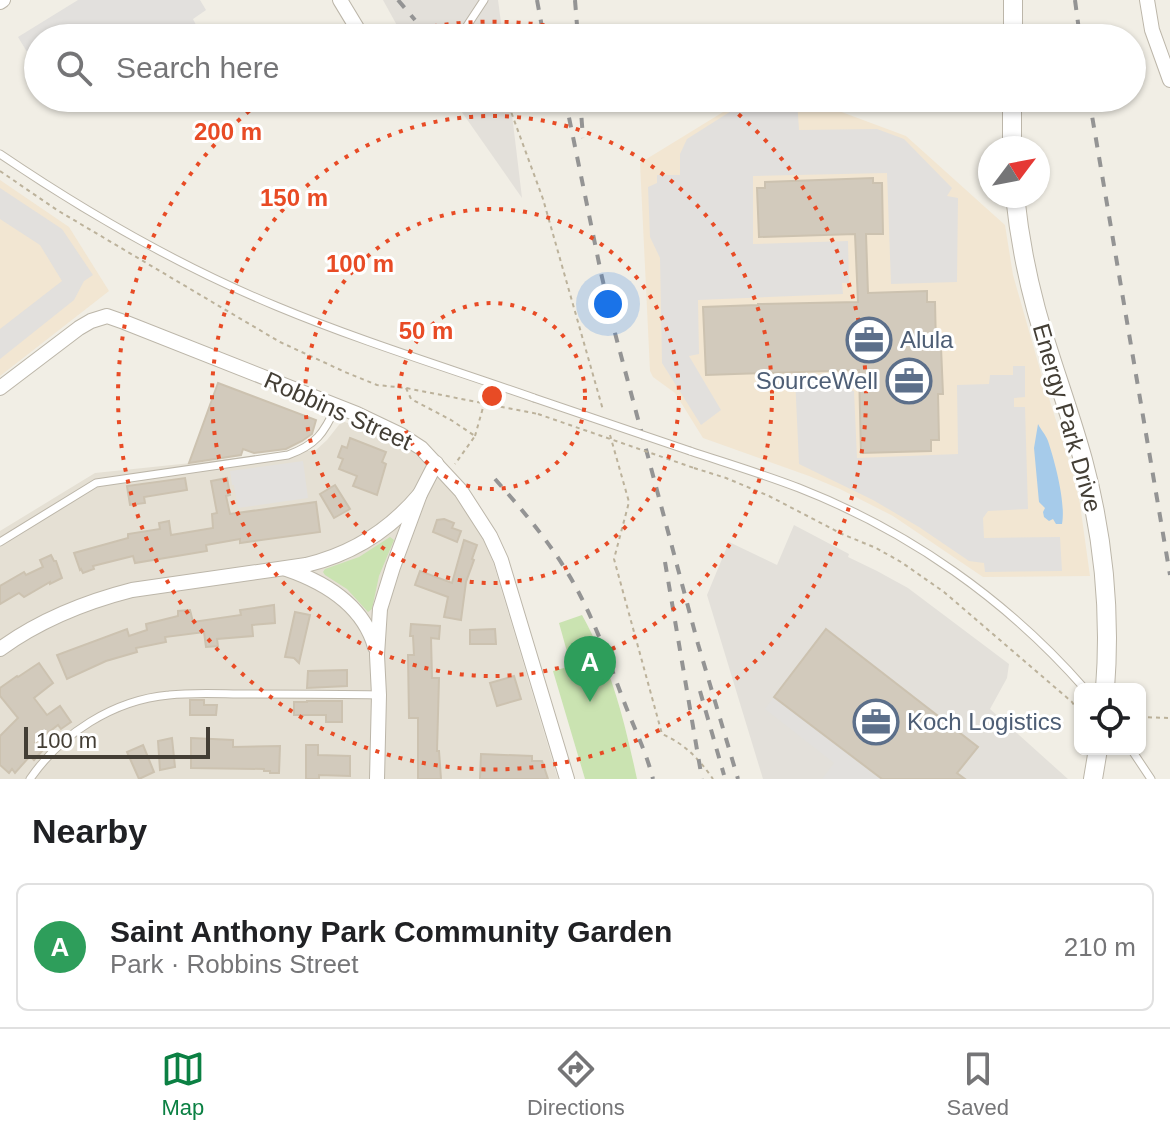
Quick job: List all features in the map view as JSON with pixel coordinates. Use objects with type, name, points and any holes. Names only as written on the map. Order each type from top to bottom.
[{"type":"street","points":[[340,0],[355,24]]},
{"type":"street","points":[[1013,0],[1013,24]]},
{"type":"street","points":[[1147,0],[1152,30],[1170,80]]},
{"type":"street","points":[[1012,112],[1012,136]]},
{"type":"street","name":"Energy Park Drive","points":[[1017,208],[1035,307],[1083,459],[1095,513],[1106,594],[1105,683]]},
{"type":"street","name":"Robbins Street","points":[[0,388],[79,328],[107,316],[336,406],[401,435],[421,448],[477,514],[501,560],[567,779]]},
{"type":"street","points":[[377,779],[380,609],[420,494],[436,463]]},
{"type":"street","points":[[0,649],[42,623],[105,597],[132,590],[329,560],[356,548],[396,521],[420,494]]},
{"type":"street","points":[[282,568],[324,585],[339,596],[364,622],[377,655]]},
{"type":"street","points":[[1093,779],[1097,755]]},
{"type":"lane","points":[[468,24],[484,0]]},
{"type":"lane","points":[[0,154],[118,228],[170,256],[315,322],[798,487],[860,515],[918,547],[974,586],[1047,648],[1079,683]]},
{"type":"lane","points":[[0,542],[96,483],[299,452],[308,448],[323,431],[336,406]]},
{"type":"lane","points":[[30,779],[49,756],[88,723],[115,709],[151,697],[187,694],[379,695]]},
{"type":"lane","points":[[1135,755],[1151,779]]},
{"type":"path","points":[[511,112],[543,199],[604,411]]},
{"type":"path","points":[[0,171],[57,210],[280,342],[377,385],[538,414],[726,478],[876,548],[910,567],[944,592],[1074,705]]},
{"type":"path","points":[[406,388],[411,399],[475,436]]},
{"type":"path","points":[[447,475],[475,436],[484,403]]},
{"type":"path","points":[[608,426],[629,502],[614,559],[662,734],[699,758],[713,779]]},
{"type":"path","points":[[1146,717],[1170,718]]},
{"type":"shaded area","points":[[78,0],[200,0],[206,10],[193,19],[196,24],[39,24]]},
{"type":"shaded area","points":[[383,0],[498,0],[501,24],[396,24]]},
{"type":"shaded area","points":[[24,33],[24,47],[18,37]]},
{"type":"shaded area","points":[[462,112],[512,112],[522,198]]},
{"type":"shaded area","points":[[723,112],[842,112],[906,136],[978,201],[978,208],[986,208],[1005,225],[1013,275],[1073,474],[1090,576],[983,577],[893,516],[840,489],[703,438],[675,393],[653,377],[650,371],[640,163]]},
{"type":"shaded area","points":[[730,112],[798,112],[799,130],[877,129],[904,139],[952,188],[947,196],[958,198],[957,282],[891,284],[887,173],[753,176],[753,244],[848,241],[849,283],[842,283],[843,294],[698,300],[699,354],[689,356],[721,410],[701,425],[662,363],[660,258],[650,237],[648,187],[657,183],[657,175],[680,175],[680,154],[687,139]]},
{"type":"shaded area","points":[[0,180],[69,227],[109,291],[0,376]]},
{"type":"shaded area","points":[[0,188],[62,229],[93,275],[84,281],[74,300],[0,359],[0,329],[62,281],[40,245],[0,219]]},
{"type":"shaded area","points":[[1013,366],[1025,366],[1025,397],[1014,398],[1014,407],[1025,407],[1028,509],[988,511],[983,518],[984,538],[1060,537],[1062,571],[985,572],[984,563],[969,561],[873,500],[799,464],[795,377],[843,376],[844,388],[854,391],[857,458],[958,454],[957,385],[989,384],[990,375],[1013,375]]},
{"type":"shaded area","points":[[342,421],[391,438],[414,453],[456,496],[471,518],[493,562],[558,779],[0,779],[0,531],[95,473],[316,450]]},
{"type":"shaded area","points":[[303,461],[308,498],[238,508],[230,471]]},
{"type":"shaded area","points":[[794,525],[908,588],[1009,664],[1007,678],[990,709],[1068,779],[763,779],[707,595],[729,542],[777,565]]},
{"type":"shaded area","points":[[774,697],[882,779],[822,779],[834,763],[765,709]]},
{"type":"green space","points":[[390,537],[394,540],[379,576],[372,609],[368,612],[347,589],[323,572],[359,557]]},
{"type":"green space","points":[[582,615],[616,695],[637,779],[585,779],[553,671],[571,666],[559,623]]},
{"type":"water","points":[[1038,424],[1048,441],[1057,471],[1062,524],[1044,517],[1045,508],[1039,502],[1034,448]]},
{"type":"building","points":[[873,178],[873,183],[882,183],[883,234],[866,234],[868,293],[927,291],[927,302],[935,302],[936,347],[941,347],[943,394],[938,394],[939,440],[931,440],[931,451],[861,453],[859,370],[706,375],[703,307],[858,302],[855,234],[759,237],[757,188],[765,188],[765,182]]},
{"type":"building","points":[[218,383],[316,420],[312,434],[286,449],[254,453],[243,449],[241,455],[189,463]]},
{"type":"building","points":[[350,438],[386,452],[382,462],[386,464],[377,495],[353,486],[357,476],[339,469],[343,459],[338,457],[342,446],[347,448]]},
{"type":"building","points":[[185,478],[187,490],[144,497],[145,503],[130,505],[127,486]]},
{"type":"building","points":[[227,478],[230,495],[226,496],[230,514],[316,502],[320,532],[240,543],[240,539],[206,545],[207,551],[135,563],[133,556],[93,566],[94,569],[83,573],[80,570],[74,553],[128,538],[128,534],[160,529],[159,523],[169,521],[171,535],[213,528],[212,514],[217,513],[211,481]]},
{"type":"building","points":[[335,485],[350,509],[334,518],[320,494]]},
{"type":"building","points":[[437,520],[454,523],[452,528],[461,531],[457,542],[433,532]]},
{"type":"building","points":[[464,540],[477,545],[466,582],[461,620],[444,617],[448,597],[415,585],[420,571],[452,583]]},
{"type":"building","points":[[51,555],[62,578],[24,597],[19,593],[0,604],[0,586],[24,572],[26,575],[43,567],[40,560]]},
{"type":"building","points":[[274,605],[275,623],[252,625],[253,636],[217,639],[218,646],[206,647],[204,632],[165,637],[166,642],[136,648],[137,652],[106,661],[67,679],[57,655],[127,629],[129,636],[147,630],[146,624],[178,616],[178,611],[190,610],[193,622],[241,615],[240,610]]},
{"type":"building","points":[[295,612],[310,615],[299,663],[294,658],[285,657]]},
{"type":"building","points":[[411,624],[440,626],[439,639],[431,638],[432,678],[439,678],[437,751],[441,779],[418,779],[418,718],[409,718],[408,655],[414,655]]},
{"type":"building","points":[[495,629],[496,644],[470,644],[470,630]]},
{"type":"building","name":"Koch Logistics","points":[[826,629],[978,747],[957,773],[965,779],[882,779],[774,697]]},
{"type":"building","points":[[39,663],[53,683],[34,698],[47,715],[60,706],[71,722],[61,729],[58,725],[35,743],[43,750],[34,760],[30,756],[15,773],[12,769],[9,773],[0,765],[0,736],[18,718],[0,696],[0,688]]},
{"type":"building","points":[[347,670],[347,686],[307,688],[308,671]]},
{"type":"building","points":[[514,676],[521,699],[497,706],[490,683]]},
{"type":"building","points":[[190,700],[204,700],[204,705],[217,705],[216,715],[190,715]]},
{"type":"building","points":[[342,701],[342,722],[326,722],[326,715],[294,715],[294,702]]},
{"type":"building","points":[[172,738],[175,767],[160,770],[158,741]]},
{"type":"building","points":[[191,738],[233,740],[233,747],[280,746],[279,773],[264,769],[191,768]]},
{"type":"building","points":[[143,745],[154,772],[139,779],[127,752]]},
{"type":"building","points":[[306,745],[318,745],[318,755],[350,756],[350,776],[319,775],[319,779],[306,779]]},
{"type":"building","points":[[481,754],[532,756],[532,761],[542,761],[548,779],[480,779]]},
{"type":"railway","points":[[398,0],[415,20]]},
{"type":"railway","points":[[537,0],[541,24]]},
{"type":"railway","points":[[575,0],[577,24]]},
{"type":"railway","points":[[1075,0],[1078,24]]},
{"type":"railway","points":[[568,112],[615,333],[698,644],[738,779]]},
{"type":"railway","points":[[581,112],[583,138]]},
{"type":"railway","points":[[1091,112],[1170,575]]},
{"type":"railway","points":[[495,479],[553,550],[581,597],[604,648],[653,779]]},
{"type":"railway","points":[[665,562],[702,779]]},
{"type":"railway","points":[[700,691],[724,775]]},
{"type":"place","name":"Alula","points":[[869,340]]},
{"type":"place","name":"SourceWell","points":[[909,381]]},
{"type":"place","name":"Saint Anthony Park Community Garden","points":[[590,702]]},
{"type":"place","name":"Koch Logistics","points":[[876,722]]}]
